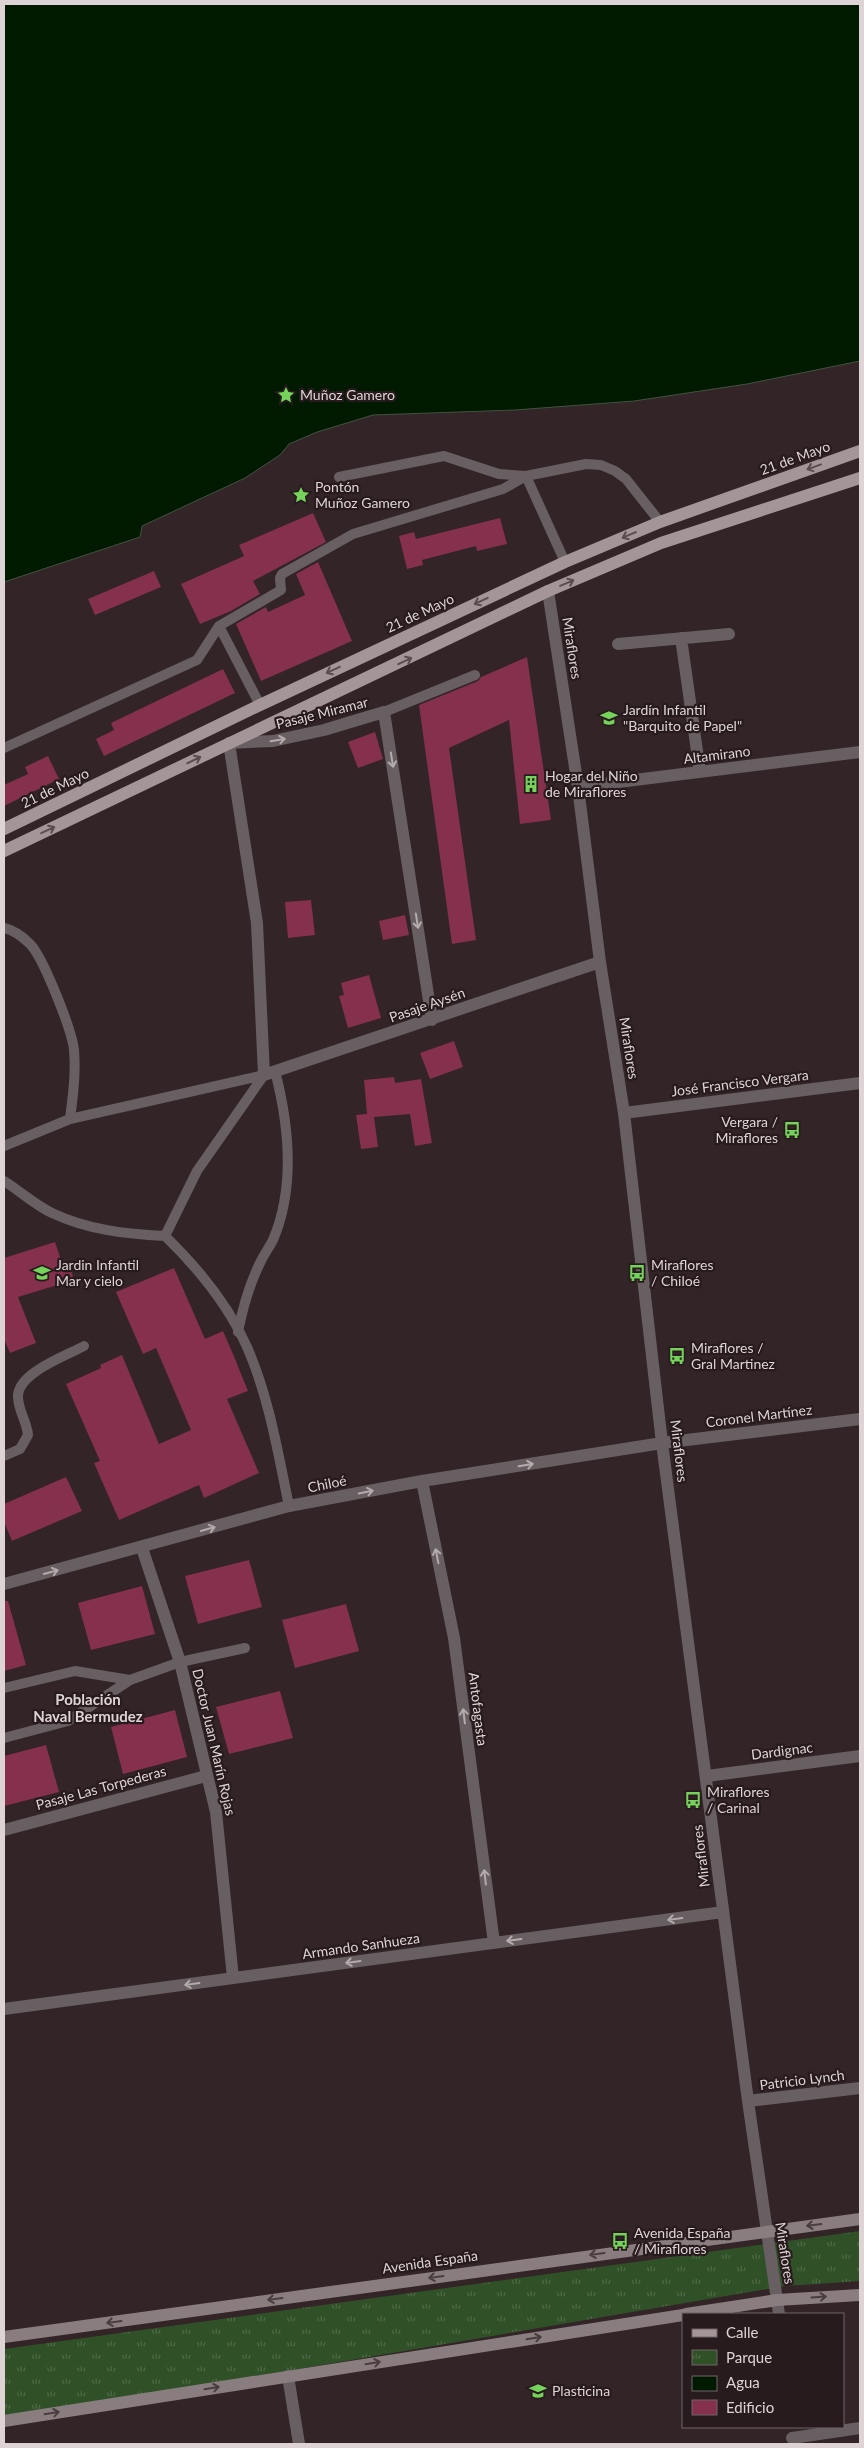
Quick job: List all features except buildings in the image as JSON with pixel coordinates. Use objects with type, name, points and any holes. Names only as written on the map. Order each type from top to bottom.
[{"type":"main road","name":"21 de Mayo","points":[[4,829],[260,705],[565,562],[660,522],[860,451]]},
{"type":"main road","points":[[4,851],[548,591],[660,543],[860,478]]},
{"type":"main road","name":"Avenida España","points":[[4,2337],[767,2230],[860,2219]]},
{"type":"main road","points":[[691,2313],[777,2300],[860,2295]]},
{"type":"main road","points":[[4,2421],[682,2314]]},
{"type":"street","name":"Miraflores","points":[[548,591],[578,787],[600,962],[624,1113],[662,1443],[748,2101],[779,2313]]},
{"type":"street","points":[[618,644],[729,634]]},
{"type":"street","points":[[681,638],[700,772]]},
{"type":"street","name":"Pasaje Miramar","points":[[229,743],[273,741],[324,730],[384,712],[432,1020]]},
{"type":"street","points":[[229,743],[258,923],[269,1073]]},
{"type":"street","name":"Altamirano","points":[[578,787],[860,752]]},
{"type":"street","name":"Pasaje Aysén","points":[[269,1073],[432,1020],[600,962]]},
{"type":"street","name":"José Francisco Vergara","points":[[624,1113],[860,1084]]},
{"type":"street","name":"Coronel Martínez","points":[[662,1443],[860,1418]]},
{"type":"street","name":"Chiloé","points":[[4,1584],[142,1548],[289,1506],[422,1481],[662,1443]]},
{"type":"street","name":"Antofagasta","points":[[422,1481],[454,1638],[494,1943]]},
{"type":"street","name":"Doctor Juan Marín Rojas","points":[[142,1548],[180,1662],[216,1812],[233,1978]]},
{"type":"street","name":"Dardignac","points":[[707,1776],[860,1756]]},
{"type":"street","name":"Pasaje Las Torpederas","points":[[4,1830],[206,1776]]},
{"type":"street","name":"Armando Sanhueza","points":[[4,2009],[723,1912]]},
{"type":"street","name":"Patricio Lynch","points":[[748,2101],[860,2088]]},
{"type":"street","points":[[288,2376],[299,2444]]},
{"type":"street","points":[[792,2436],[860,2428]]},
{"type":"lane","points":[[340,477],[444,456],[499,474],[526,476],[586,464],[601,465],[615,471],[626,479],[660,522]]},
{"type":"lane","points":[[526,476],[565,562]]},
{"type":"lane","points":[[4,748],[196,660],[219,626],[281,590],[280,578],[282,574],[353,534],[502,489],[526,476]]},
{"type":"lane","points":[[219,626],[260,705]]},
{"type":"lane","points":[[384,712],[475,675]]},
{"type":"lane","points":[[4,928],[11,930],[31,944],[58,999],[74,1048],[75,1082],[70,1119]]},
{"type":"lane","points":[[4,1146],[70,1119],[269,1073]]},
{"type":"lane","points":[[165,1236],[197,1171],[269,1073]]},
{"type":"lane","points":[[238,1332],[253,1279],[273,1240],[286,1182],[288,1150],[285,1110],[269,1073]]},
{"type":"lane","points":[[4,1181],[50,1212],[81,1225],[123,1234],[165,1236],[190,1260],[221,1300],[247,1347],[269,1412],[289,1506]]},
{"type":"lane","points":[[4,1456],[20,1449],[28,1435],[18,1396],[22,1384],[31,1374],[84,1346]]},
{"type":"lane","points":[[4,1738],[68,1721],[130,1680],[180,1662],[245,1648]]},
{"type":"lane","points":[[4,1688],[74,1671],[130,1680]]},
{"type":"green space","points":[[860,2231],[860,2281],[785,2286],[287,2371],[4,2416],[4,2349]]},
{"type":"water","points":[[4,4],[860,4],[860,361],[747,384],[634,401],[515,410],[373,415],[317,432],[289,444],[280,455],[245,478],[142,526],[140,537],[4,582]]},
{"type":"place","name":"Muñoz Gamero","points":[[286,395]]},
{"type":"place","name":"Pontón Muñoz Gamero","points":[[301,495]]},
{"type":"place","name":"Jardín Infantil \"Barquito de Papel\"","points":[[609,718]]},
{"type":"place","name":"Hogar del Niño de Miraflores","points":[[531,784]]},
{"type":"place","name":"Vergara / Miraflores","points":[[792,1130]]},
{"type":"place","name":"Jardin Infantil Mar y cielo","points":[[42,1273]]},
{"type":"place","name":"Miraflores / Chiloé","points":[[637,1273]]},
{"type":"place","name":"Miraflores / Gral Martinez","points":[[677,1356]]},
{"type":"place","name":"Miraflores / Carinal","points":[[693,1800]]},
{"type":"place","name":"Avenida España / Miraflores","points":[[620,2241]]},
{"type":"place","name":"Plasticina","points":[[538,2391]]},
{"type":"district","name":"Población Naval Bermudez","points":[[88,1708]]}]
